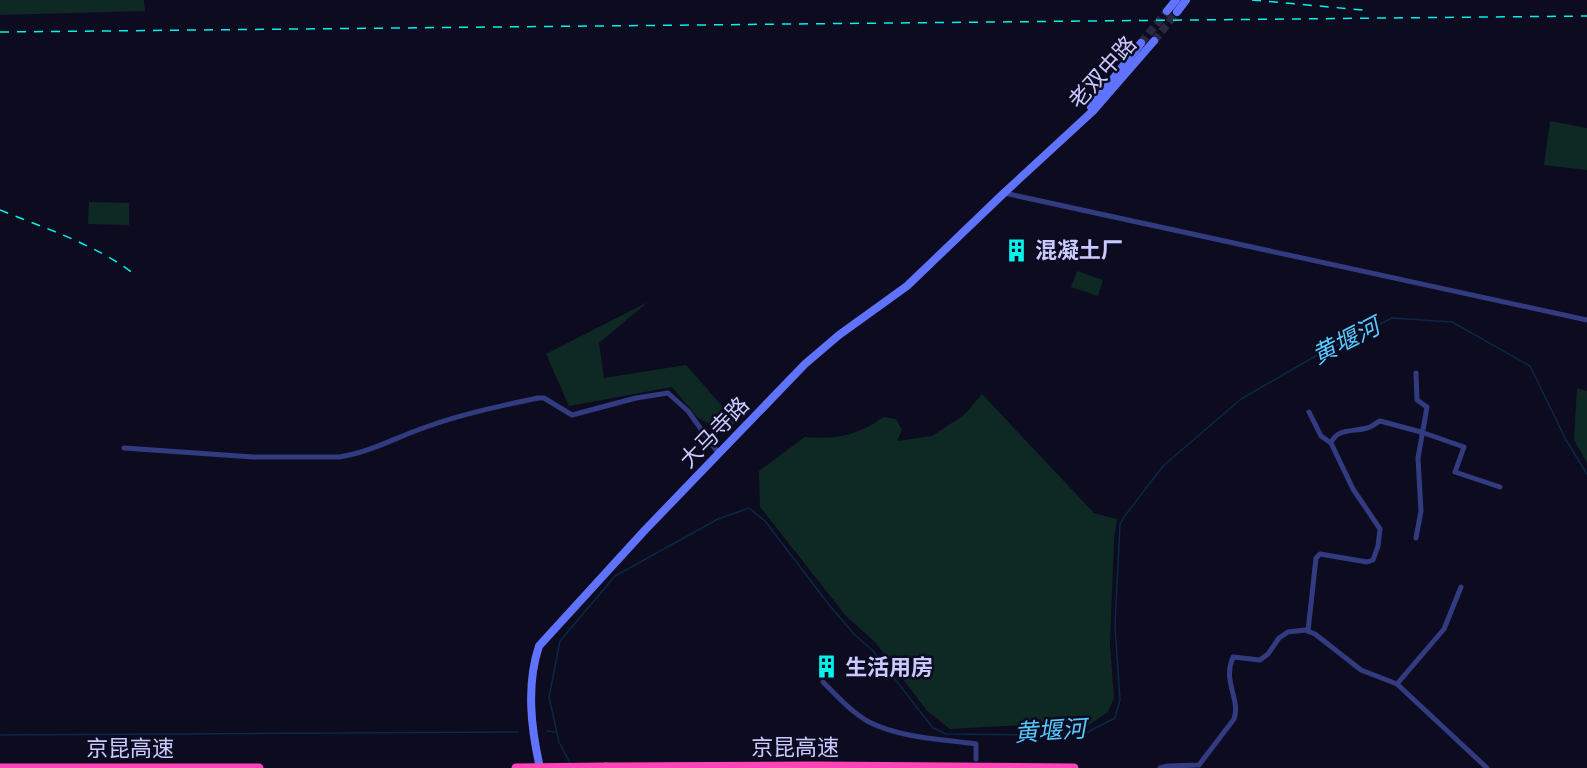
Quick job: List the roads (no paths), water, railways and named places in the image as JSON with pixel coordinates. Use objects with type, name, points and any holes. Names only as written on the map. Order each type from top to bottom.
[{"type":"highway","name":"京昆高速","points":[[516,768],[817,766],[1074,768]]},
{"type":"highway","name":"京昆高速","points":[[0,768],[259,768]]},
{"type":"street","points":[[1167,11],[1176,0]]},
{"type":"street","points":[[1177,12],[1186,0]]},
{"type":"street","name":"老双中路","points":[[1004,193],[1113,90],[1154,41]]},
{"type":"street","name":"老双中路","points":[[1076,127],[1142,43]]},
{"type":"street","points":[[1004,193],[1587,320]]},
{"type":"street","name":"大马寺路","points":[[540,768],[531,709],[532,667],[539,646],[645,530],[805,364],[838,335],[907,286],[1004,193]]},
{"type":"street","points":[[1416,373],[1417,399],[1427,407],[1418,458],[1421,511],[1416,538]]},
{"type":"street","points":[[124,448],[253,457],[339,457],[353,455],[455,417],[538,398],[544,398],[572,415],[636,398],[668,393],[688,411],[718,454]]},
{"type":"street","points":[[1308,631],[1316,558],[1320,554],[1366,562],[1373,560],[1381,534],[1353,489],[1331,442],[1321,435],[1309,412]]},
{"type":"street","points":[[1331,442],[1338,433],[1368,428],[1380,421],[1464,447],[1455,472],[1500,487]]},
{"type":"street","points":[[1397,684],[1444,629],[1461,587]]},
{"type":"street","points":[[1160,768],[1199,765],[1234,719],[1237,711],[1230,686],[1228,667],[1233,657],[1260,660],[1268,654],[1279,638],[1288,632],[1308,631],[1361,670],[1397,684],[1487,768]]},
{"type":"street","points":[[823,682],[848,707],[868,721],[891,731],[975,744],[976,759]]},
{"type":"waterway","name":"黄堰河","points":[[571,765],[559,742],[549,697],[560,641],[615,576],[718,519],[749,508],[765,521],[830,606],[854,634],[873,651],[933,728],[946,734],[1052,735],[1086,733],[1115,718],[1120,700],[1115,626],[1120,524],[1124,517],[1163,466],[1241,399],[1319,354],[1392,318],[1452,322],[1530,366],[1566,440],[1587,474]]},
{"type":"waterway","points":[[547,731],[555,732]]},
{"type":"waterway","points":[[0,735],[518,732]]},
{"type":"tunnel","points":[[1141,43],[1167,11]]},
{"type":"tunnel","points":[[1154,41],[1177,12]]},
{"type":"railway","points":[[1252,0],[1363,10]]},
{"type":"railway","points":[[0,32],[1587,16]]},
{"type":"railway","points":[[0,210],[104,254],[134,274]]},
{"type":"place","name":"混凝土厂","points":[[1017,250]]},
{"type":"place","name":"生活用房","points":[[827,667]]}]
